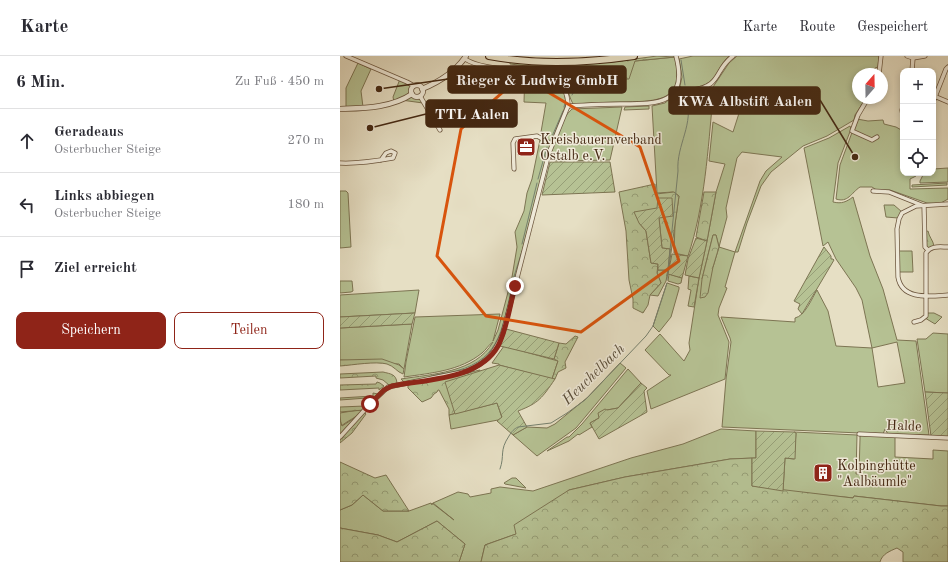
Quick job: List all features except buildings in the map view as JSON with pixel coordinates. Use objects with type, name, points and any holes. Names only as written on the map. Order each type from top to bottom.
[{"type":"highway","points":[[488,56],[516,60],[551,61],[589,60],[634,56]]},
{"type":"highway","points":[[516,56],[551,61]]},
{"type":"street","points":[[346,56],[414,86],[419,85],[423,93],[420,96]]},
{"type":"street","points":[[568,106],[655,103],[665,100],[677,88],[679,81],[676,56]]},
{"type":"street","points":[[677,88],[680,90],[690,91],[706,88],[717,78],[732,56]]},
{"type":"street","points":[[880,68],[881,56]]},
{"type":"street","points":[[907,56],[914,58],[925,56]]},
{"type":"street","points":[[340,437],[370,404],[388,387],[468,371],[484,362],[494,351],[503,333],[552,144],[568,106],[564,85],[551,73],[536,69],[477,64],[466,57],[441,79],[422,89]]},
{"type":"street","points":[[912,68],[914,58]]},
{"type":"street","points":[[936,91],[948,67]]},
{"type":"street","points":[[412,94],[411,90],[414,86]]},
{"type":"street","points":[[412,94],[415,97],[420,96]]},
{"type":"street","points":[[340,109],[379,106],[402,100],[412,94]]},
{"type":"street","points":[[420,96],[440,130]]},
{"type":"street","points":[[936,97],[948,102]]},
{"type":"street","points":[[865,104],[852,131],[872,140],[877,137]]},
{"type":"street","points":[[514,168],[513,143],[515,139],[537,136],[552,144]]},
{"type":"street","points":[[340,163],[350,164],[381,160]]},
{"type":"street","points":[[873,191],[888,192],[924,206]]},
{"type":"street","points":[[948,204],[916,206],[902,213],[897,229],[899,283],[903,289],[915,296],[948,295]]},
{"type":"street","points":[[924,206],[925,247],[928,250]]},
{"type":"street","points":[[914,322],[921,320],[926,316],[925,257],[928,250],[932,247],[948,247]]},
{"type":"street","name":"Halde","points":[[859,434],[948,438]]},
{"type":"highlighted area","points":[[521,76],[640,147],[679,261],[581,332],[486,316],[437,256],[461,129]]},
{"type":"green space","points":[[657,56],[675,57],[635,61],[629,79],[591,80],[591,67],[569,68],[561,70],[557,73],[544,68],[510,64],[510,62],[613,62]]},
{"type":"green space","points":[[693,56],[729,56],[723,62],[716,75],[710,82],[697,87],[682,88],[680,86],[682,77],[679,59]]},
{"type":"green space","points":[[737,56],[879,56],[878,67],[852,68],[852,104],[862,104],[855,115],[854,120],[827,136],[803,146],[771,172],[761,186],[738,252],[735,252],[725,287],[727,288],[719,308],[718,315],[729,342],[725,379],[651,409],[647,391],[671,375],[669,375],[645,350],[660,334],[684,361],[690,350],[689,343],[699,278],[716,192],[725,164],[709,161],[713,122],[733,132],[741,107],[714,105],[716,94],[713,87],[729,63]],"holes":[[[742,152],[782,157],[766,171],[760,181],[735,252],[719,247],[727,217],[726,208],[737,158]],[[713,235],[716,235],[719,247],[713,267],[702,279]]]},
{"type":"green space","points":[[675,57],[677,71],[676,82],[673,90],[660,99],[650,101],[573,104],[561,76],[557,73],[561,70],[569,68],[591,67],[591,80],[635,61]]},
{"type":"green space","points":[[358,63],[371,69],[361,91],[363,107],[346,108],[346,88]]},
{"type":"green space","points":[[525,70],[537,71],[550,75],[548,80],[553,82],[555,78],[564,89],[566,104],[548,151],[500,338],[489,354],[480,362],[469,368],[443,376],[404,382],[401,379],[439,373],[464,366],[485,352],[493,342],[482,353],[464,364],[445,370],[404,377],[415,317],[500,314],[493,341],[498,330],[512,277],[517,247],[515,232],[524,211],[527,193],[532,179],[541,135],[543,132],[541,132],[546,103],[524,102]]},
{"type":"green space","points":[[400,79],[414,86],[411,90],[413,96],[420,96],[423,103],[401,100],[394,102],[393,97]]},
{"type":"green space","points":[[710,88],[713,91],[713,96],[705,177],[694,237],[688,256],[674,253],[675,224],[679,196],[673,192],[657,193],[652,106],[665,103],[678,92],[694,93]]},
{"type":"green space","points":[[649,106],[649,109],[624,110],[625,107]]},
{"type":"green space","points":[[622,107],[610,160],[549,160],[561,125],[572,109]]},
{"type":"green space","points":[[857,119],[868,121],[883,120],[884,124],[900,129],[900,176],[916,176],[910,179],[910,189],[948,188],[948,199],[939,204],[927,203],[890,190],[878,191],[872,187],[860,187],[844,200],[836,199],[840,165]]},
{"type":"green space","points":[[850,126],[851,129],[838,163],[833,202],[844,202],[853,197],[870,256],[883,289],[897,340],[916,341],[929,435],[888,434],[885,429],[883,434],[722,427],[731,342],[721,317],[795,322],[795,318],[802,314],[817,290],[828,311],[836,346],[872,348],[862,300],[856,288],[836,259],[828,242],[823,246],[804,148],[829,138]],"holes":[[[897,342],[905,383],[878,387],[872,348]]]},
{"type":"green space","points":[[550,162],[610,162],[615,192],[542,195]]},
{"type":"green space","points":[[948,168],[948,182],[920,183],[922,176],[936,176],[936,169]]},
{"type":"green space","points":[[947,183],[947,185],[912,187],[912,185]]},
{"type":"green space","points":[[655,184],[656,194],[674,192],[679,196],[667,276],[670,249],[662,248],[657,208],[639,223],[646,231],[651,263],[658,264],[657,273],[661,283],[650,295],[648,305],[643,313],[633,308],[633,299],[629,280],[626,231],[619,192]]},
{"type":"green space","points":[[340,191],[346,191],[348,193],[351,247],[340,248]]},
{"type":"green space","points":[[704,192],[716,192],[707,241],[696,237]]},
{"type":"green space","points":[[658,198],[672,198],[673,216],[659,218],[662,248],[670,249],[668,270],[658,270],[658,264],[651,263],[646,231],[639,223],[634,212],[657,208]]},
{"type":"green space","points":[[884,205],[894,205],[902,212],[898,218],[886,217]]},
{"type":"green space","points":[[928,231],[934,246],[928,248],[926,247],[925,232]]},
{"type":"green space","points":[[713,235],[716,235],[719,247],[708,293],[705,297],[700,298],[702,279]]},
{"type":"green space","points":[[696,238],[707,241],[699,278],[685,275],[688,259]]},
{"type":"green space","points":[[824,247],[831,256],[831,259],[834,260],[802,314],[798,309],[800,304],[794,301]]},
{"type":"green space","points":[[898,251],[912,251],[913,272],[899,272]]},
{"type":"green space","points":[[672,254],[688,256],[682,278],[668,274]]},
{"type":"green space","points":[[658,270],[668,270],[666,281],[658,296],[650,295],[661,283],[657,273]]},
{"type":"green space","points":[[669,274],[682,278],[681,283],[678,284],[668,281]]},
{"type":"green space","points":[[689,276],[699,278],[694,307],[688,306],[691,290],[688,289]]},
{"type":"green space","points":[[340,281],[352,281],[353,291],[340,293]]},
{"type":"green space","points":[[667,283],[679,287],[679,289],[671,317],[659,332],[653,326]]},
{"type":"green space","points":[[419,290],[415,313],[340,317],[340,295]]},
{"type":"green space","points":[[415,313],[412,324],[340,328],[340,317]]},
{"type":"green space","points":[[927,313],[934,313],[942,317],[935,324],[925,318]]},
{"type":"green space","points":[[412,324],[404,369],[399,364],[340,360],[340,328]]},
{"type":"green space","points":[[506,329],[559,343],[554,359],[500,346]]},
{"type":"green space","points":[[933,333],[948,334],[948,393],[925,392],[917,339],[926,339]]},
{"type":"green space","points":[[575,336],[578,337],[565,362],[566,368],[558,372],[555,379],[552,379],[558,361],[554,359],[559,343],[566,344]]},
{"type":"green space","points":[[504,346],[558,361],[552,379],[492,363]]},
{"type":"green space","points":[[382,359],[399,365],[404,369],[403,374],[389,365],[382,363],[340,366],[340,360]]},
{"type":"green space","points":[[620,363],[626,368],[576,428],[537,456],[513,435],[527,427],[547,428],[555,424],[588,397]]},
{"type":"green space","points":[[499,365],[555,379],[540,399],[518,411],[527,427],[513,435],[497,421],[502,417],[497,403],[455,414],[445,382]]},
{"type":"green space","points":[[628,369],[641,383],[618,408],[607,410],[599,418],[590,423],[592,427],[579,435],[578,434],[569,441],[547,451],[569,437],[582,424]]},
{"type":"green space","points":[[480,370],[480,406],[449,415],[449,409],[439,390],[431,398],[422,402],[408,388],[408,384],[446,378]]},
{"type":"green space","points":[[383,372],[394,376],[397,383],[389,385],[383,380],[376,378],[376,376],[340,378],[340,374]]},
{"type":"green space","points":[[377,382],[384,386],[379,390],[379,388],[340,390],[340,385],[376,384]]},
{"type":"green space","points":[[641,383],[647,388],[644,391],[647,412],[599,439],[590,423],[599,418],[598,413],[605,409],[618,408]]},
{"type":"green space","points":[[925,392],[948,393],[948,437],[931,436]]},
{"type":"green space","points":[[373,393],[378,394],[372,400],[368,401],[367,398],[340,400],[340,398],[373,396]]},
{"type":"green space","points":[[497,403],[502,418],[451,429],[449,415]]},
{"type":"green space","points":[[366,406],[364,410],[340,412],[340,407]]},
{"type":"green space","points":[[364,410],[359,415],[341,426],[340,413]]},
{"type":"green space","points":[[364,412],[366,414],[352,433],[340,443],[340,420],[342,426]]},
{"type":"green space","points":[[721,429],[756,431],[756,458],[730,459],[625,477],[569,490],[516,534],[485,545],[481,562],[459,562],[465,544],[437,521],[397,542],[378,535],[340,528],[340,510],[352,505],[363,495],[383,511],[409,511],[431,503],[432,505],[432,503],[454,520],[433,503],[458,492],[468,494],[470,497],[491,493],[491,489],[500,487],[533,491],[631,458],[683,444]]},
{"type":"green space","points":[[756,431],[796,433],[795,459],[785,458],[783,491],[752,486],[752,458],[756,458]]},
{"type":"green space","points":[[794,432],[857,435],[856,474],[859,474],[860,436],[863,435],[895,437],[895,457],[933,459],[933,450],[948,451],[948,506],[854,496],[854,498],[783,491],[785,458],[794,459],[796,433]]},
{"type":"green space","points":[[752,458],[752,486],[853,498],[854,496],[948,506],[948,562],[903,562],[903,552],[897,548],[884,555],[880,562],[481,562],[485,545],[516,534],[514,525],[569,490],[625,477],[730,459]]},
{"type":"green space","points":[[340,462],[375,478],[386,475],[409,511],[383,511],[363,495],[352,505],[340,510]]},
{"type":"green space","points":[[512,478],[516,478],[526,488],[504,483]]},
{"type":"green space","points":[[437,521],[465,544],[459,562],[340,562],[340,528],[378,535],[397,542]]},
{"type":"waterway","name":"Heuchelbach","points":[[681,60],[685,85]]},
{"type":"waterway","points":[[572,95],[586,71]]},
{"type":"waterway","name":"Heuchelbach","points":[[667,280],[678,161],[688,116],[686,98]]},
{"type":"waterway","points":[[564,107],[565,103]]},
{"type":"waterway","points":[[550,141],[563,111]]},
{"type":"waterway","points":[[538,179],[547,147]]},
{"type":"waterway","points":[[522,244],[537,183]]},
{"type":"waterway","points":[[512,283],[522,251]]},
{"type":"waterway","name":"Heuchelbach","points":[[500,469],[504,446],[514,429],[518,427],[551,423],[567,413],[585,400],[646,336],[653,326],[667,283]]},
{"type":"waterway","points":[[447,373],[465,368],[478,362],[488,354],[501,332],[512,287]]},
{"type":"waterway","points":[[431,376],[445,373]]},
{"type":"place","name":"Rieger & Ludwig GmbH","points":[[379,89]]},
{"type":"place","name":"TTL Aalen","points":[[370,128]]},
{"type":"place","name":"Kreisbauernverband Ostalb e.V.","points":[[526,147]]},
{"type":"place","name":"KWA Albstift Aalen","points":[[855,157]]},
{"type":"place","name":"Kolpinghütte \"Aalbäumle\"","points":[[823,473]]},
{"type":"route","points":[[370,404],[388,387],[457,374],[468,371],[484,362],[490,357],[498,345],[503,333],[515,286]]}]
